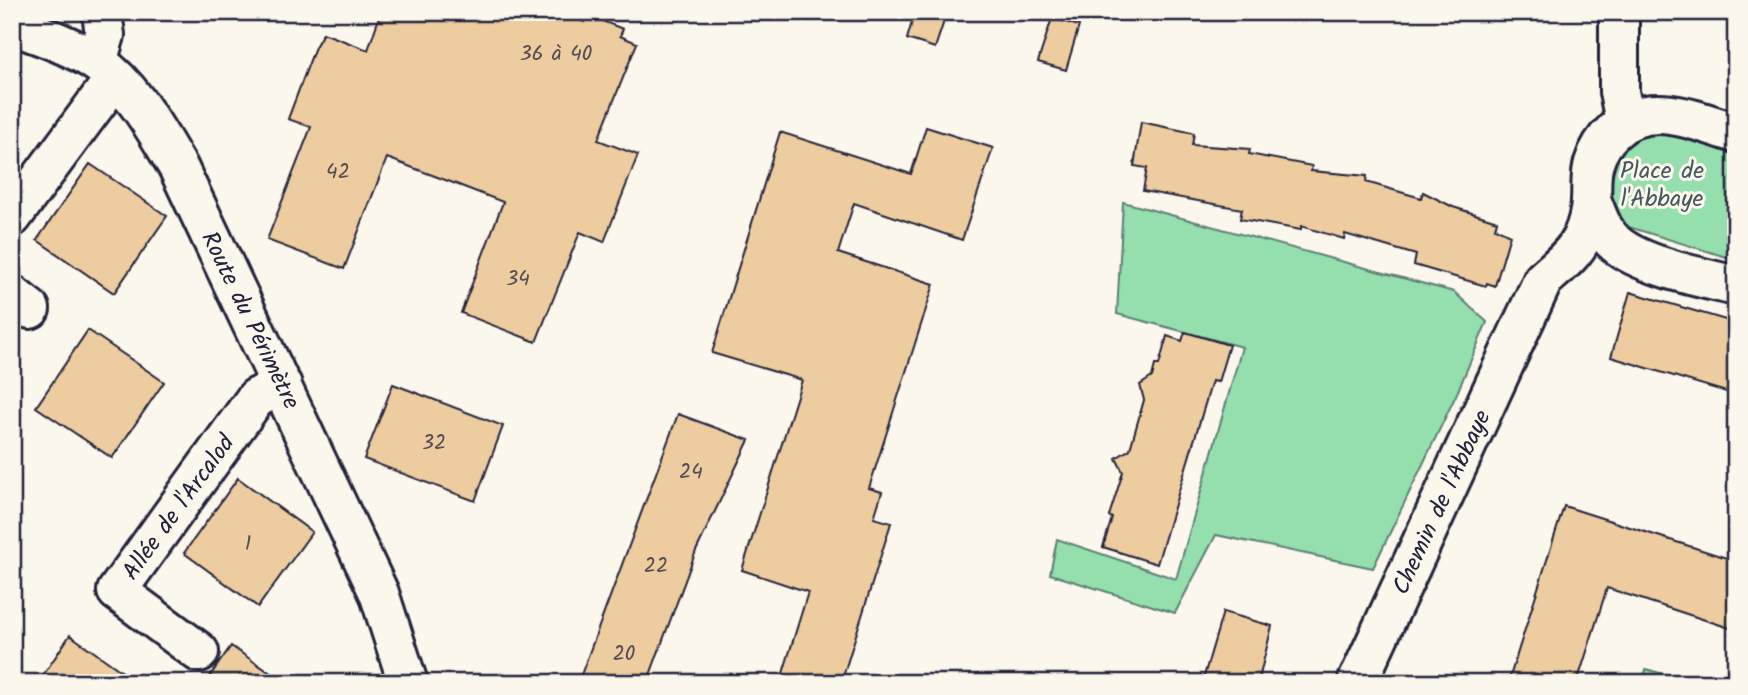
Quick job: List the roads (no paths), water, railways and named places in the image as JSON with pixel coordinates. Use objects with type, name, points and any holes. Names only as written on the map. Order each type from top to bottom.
[{"type":"street","points":[[12,217],[106,70],[102,12]]},
{"type":"street","points":[[1619,12],[1619,92],[1625,121],[1648,114],[1677,115],[1736,133]]},
{"type":"street","name":"Route du Périmètre","points":[[12,25],[81,53],[106,70],[143,112],[178,167],[379,593],[408,683]]},
{"type":"street","name":"Chemin de l'Abbaye","points":[[1357,683],[1543,281],[1582,239],[1591,202],[1594,163],[1601,146],[1625,121]]},
{"type":"street","name":"Chemin de l'Abbaye","points":[[1591,202],[1602,228],[1615,244],[1638,257],[1736,286]]},
{"type":"street","name":"Chemin de l'Abbaye","points":[[1525,321],[1559,284],[1598,264],[1638,257]]},
{"type":"street","name":"Allée de l'Arcalod","points":[[199,652],[117,591],[256,398],[282,385]]},
{"type":"park label","name":"Place de l'Abbaye","points":[[1662,184]]}]
